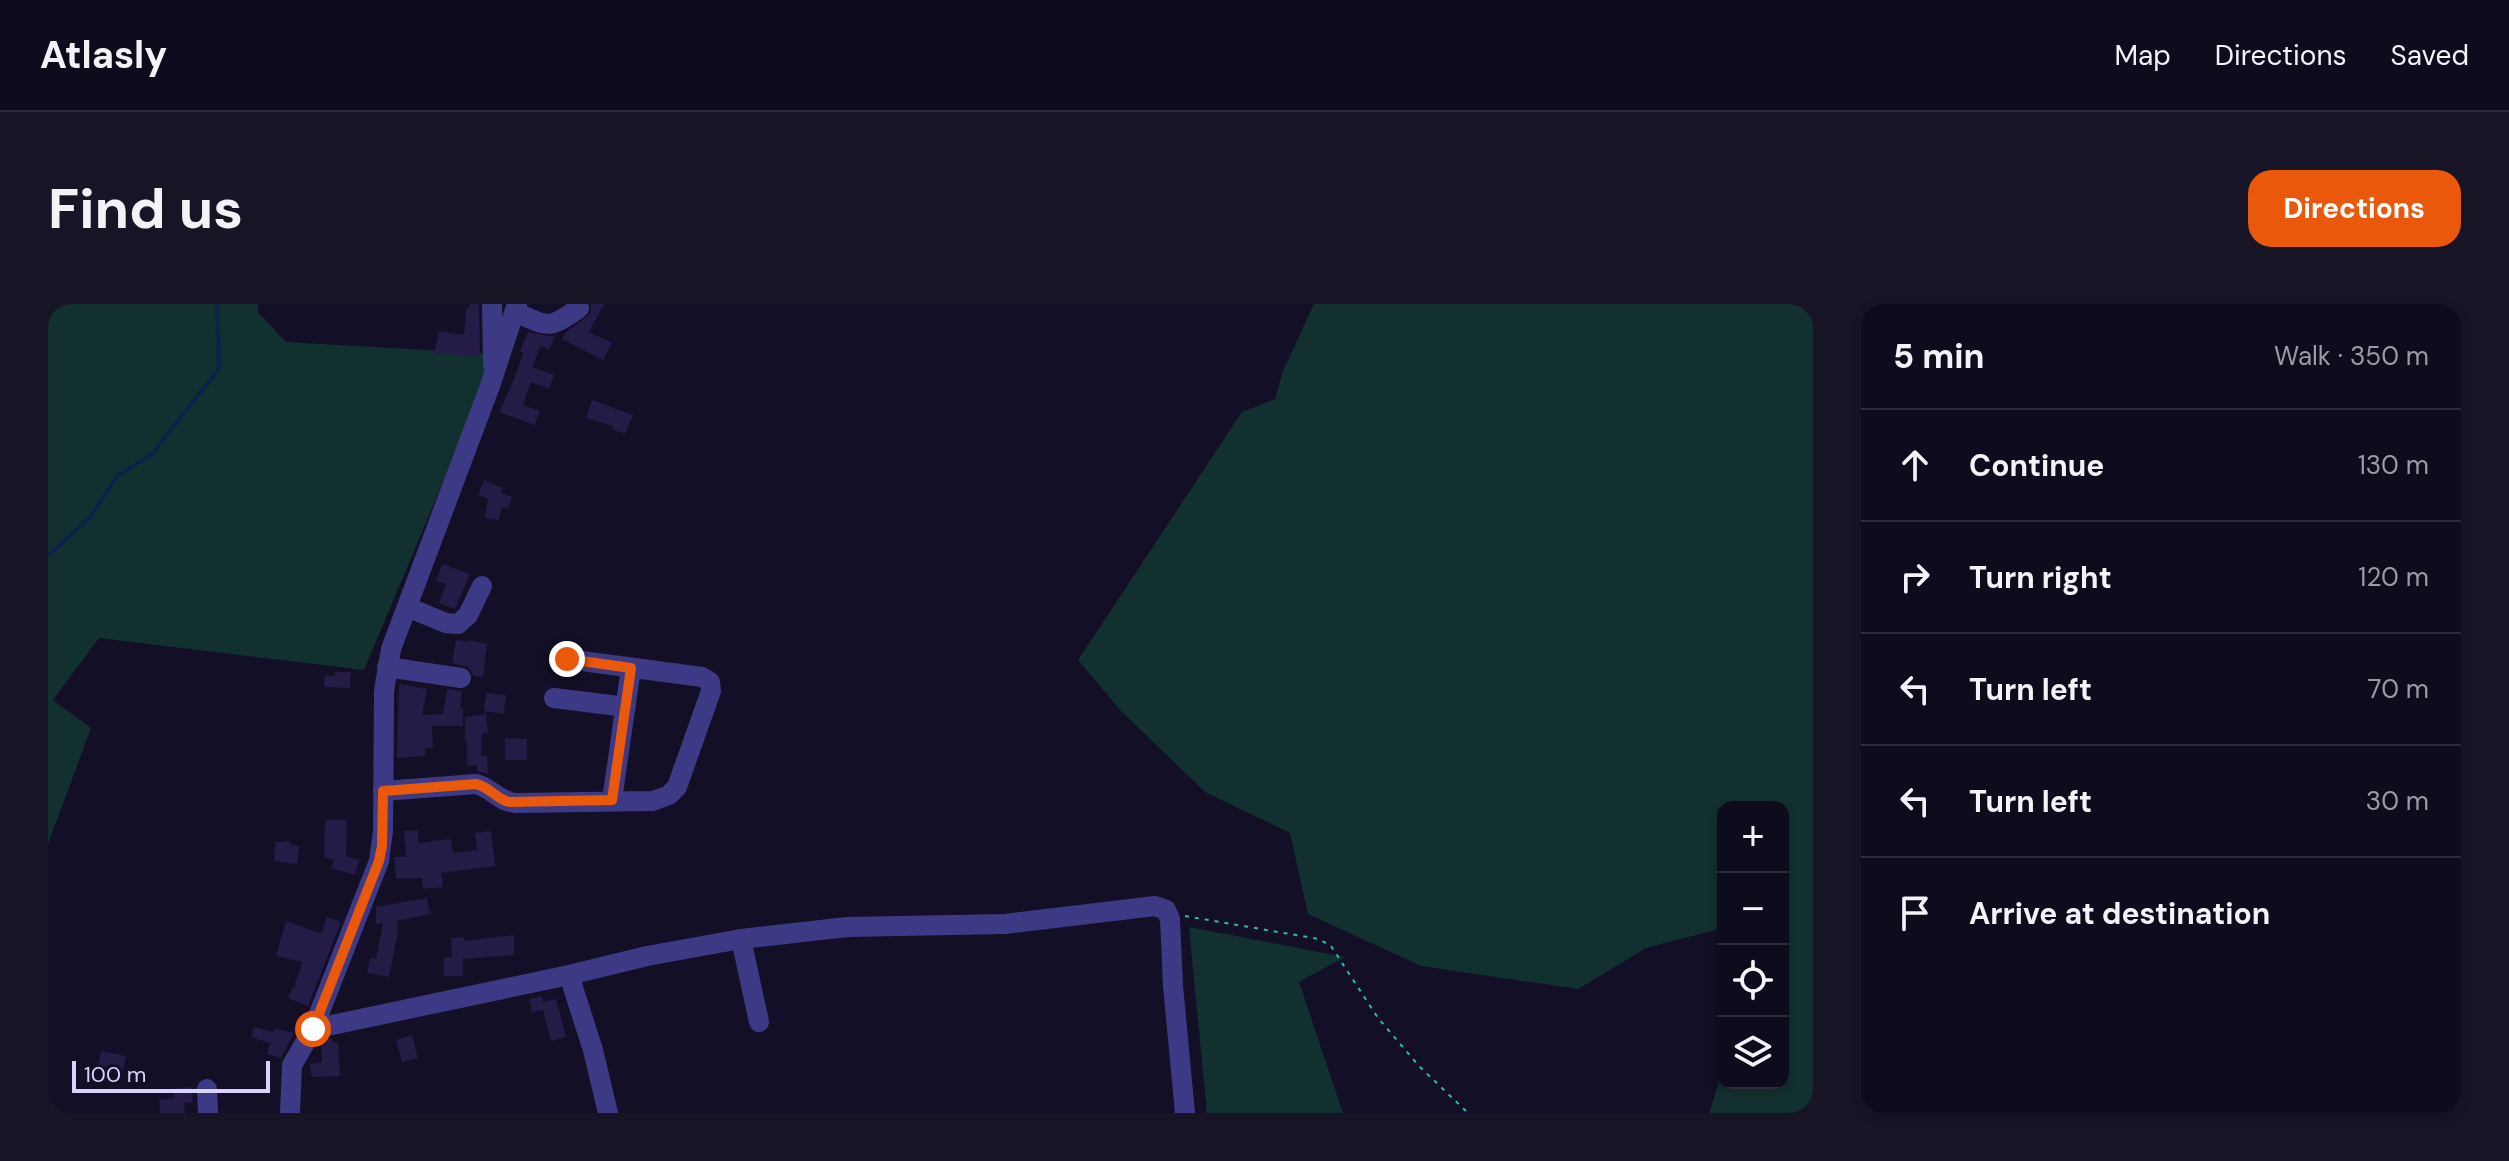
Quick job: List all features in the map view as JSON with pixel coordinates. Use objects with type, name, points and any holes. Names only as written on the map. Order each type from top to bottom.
[{"type":"street","points":[[492,304],[493,376]]},
{"type":"street","points":[[290,1113],[292,1065],[313,1029],[379,861],[382,846],[384,691],[391,649],[516,308],[548,325],[559,322],[579,308]]},
{"type":"street","points":[[407,607],[446,623],[458,624],[468,615],[482,586]]},
{"type":"street","points":[[383,791],[476,784],[509,802],[653,801],[674,791],[711,691],[710,682],[702,677],[567,659]]},
{"type":"street","points":[[387,667],[461,678]]},
{"type":"street","points":[[612,800],[631,668]]},
{"type":"street","points":[[554,698],[626,707]]},
{"type":"street","points":[[313,1029],[647,956],[741,939],[847,927],[1005,924],[1148,906],[1163,908],[1168,913],[1185,1113]]},
{"type":"street","points":[[741,939],[759,1022]]},
{"type":"street","points":[[569,975],[593,1050],[608,1113]]},
{"type":"street","points":[[207,1089],[208,1113]]},
{"type":"path","points":[[1168,913],[1319,939],[1331,946],[1378,1018],[1419,1066],[1468,1113]]},
{"type":"green space","points":[[48,304],[258,304],[258,312],[286,342],[497,354],[364,670],[99,638],[53,700],[91,728],[48,844]]},
{"type":"green space","points":[[1314,304],[1813,304],[1813,1113],[1709,1113],[1717,1088],[1789,1089],[1789,801],[1717,801],[1717,930],[1646,948],[1578,989],[1421,966],[1308,914],[1290,833],[1205,792],[1121,711],[1078,660],[1242,412],[1275,399],[1283,371]]},
{"type":"green space","points":[[1189,927],[1345,957],[1299,982],[1343,1113],[1207,1113]]},
{"type":"building","points":[[469,304],[479,304],[480,356],[434,353],[439,331],[464,335]]},
{"type":"building","points":[[591,304],[604,304],[589,332],[612,343],[603,360],[562,339],[566,332],[590,314]]},
{"type":"building","points":[[528,332],[555,337],[549,350],[541,346],[532,367],[554,375],[549,389],[531,382],[523,405],[540,411],[535,425],[499,412],[513,382]]},
{"type":"building","points":[[592,400],[633,415],[625,434],[612,429],[613,426],[586,418]]},
{"type":"building","points":[[484,480],[503,488],[501,493],[512,497],[508,509],[502,507],[499,520],[485,518],[488,499],[478,495]]},
{"type":"building","points":[[442,564],[470,574],[455,609],[439,603],[446,584],[436,581]]},
{"type":"building","points":[[456,640],[487,644],[483,677],[474,676],[468,667],[452,663]]},
{"type":"building","points":[[335,672],[351,672],[350,688],[324,687],[325,675],[335,676]]},
{"type":"building","points":[[399,684],[427,689],[422,715],[443,714],[447,689],[462,691],[460,708],[463,708],[463,726],[432,726],[433,748],[425,748],[425,756],[397,758]]},
{"type":"building","points":[[486,693],[506,695],[504,714],[484,711]]},
{"type":"building","points":[[486,714],[488,733],[482,734],[481,756],[487,756],[488,774],[477,771],[477,765],[467,766],[465,741],[465,717]]},
{"type":"building","points":[[505,738],[527,739],[527,760],[505,760]]},
{"type":"building","points":[[325,820],[347,820],[346,856],[359,860],[355,875],[331,868],[334,860],[324,857]]},
{"type":"building","points":[[418,830],[418,843],[451,839],[453,853],[477,850],[475,833],[491,831],[495,866],[441,873],[443,887],[423,889],[422,878],[396,879],[394,857],[406,857],[404,831]]},
{"type":"building","points":[[290,841],[291,845],[299,846],[297,864],[274,861],[275,842]]},
{"type":"building","points":[[427,898],[430,914],[397,921],[398,931],[389,977],[367,973],[370,958],[376,959],[383,923],[376,924],[376,907]]},
{"type":"building","points":[[327,917],[341,922],[308,1006],[288,998],[302,962],[276,956],[286,921],[322,933]]},
{"type":"building","points":[[514,935],[514,955],[463,959],[463,976],[444,976],[444,957],[452,957],[451,938],[464,937],[464,941]]},
{"type":"building","points":[[542,996],[543,1002],[556,999],[566,1037],[551,1041],[543,1010],[532,1012],[529,999]]},
{"type":"building","points":[[254,1027],[294,1033],[281,1058],[267,1054],[270,1043],[251,1037]]},
{"type":"building","points":[[412,1035],[418,1058],[402,1062],[396,1040]]},
{"type":"building","points":[[332,1038],[333,1043],[338,1042],[340,1076],[312,1077],[310,1064],[322,1062],[321,1041]]},
{"type":"building","points":[[101,1051],[126,1056],[123,1069],[98,1066]]},
{"type":"building","points":[[192,1087],[193,1102],[184,1103],[185,1113],[160,1113],[159,1100],[174,1098],[173,1089]]},
{"type":"waterway","points":[[48,556],[91,516],[117,476],[151,455],[219,369],[217,304]]},
{"type":"route","points":[[313,1029],[379,861],[383,791],[476,784],[488,788],[503,801],[516,803],[612,800],[631,668],[567,659]]}]
